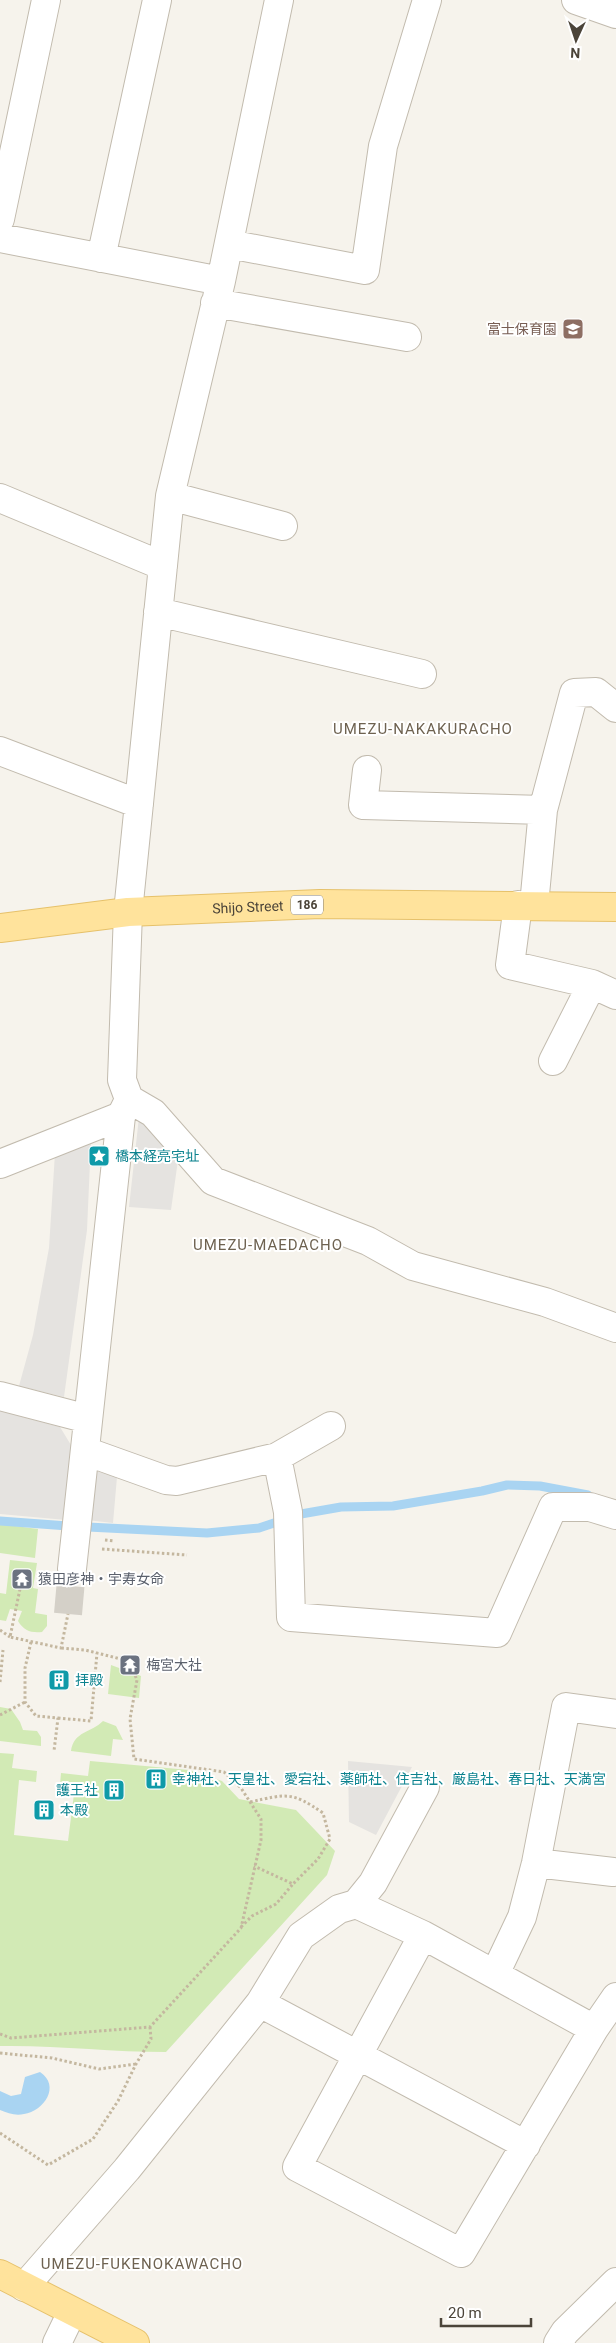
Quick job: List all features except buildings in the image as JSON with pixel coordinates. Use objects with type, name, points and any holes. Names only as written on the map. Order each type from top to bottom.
[{"type":"main road","name":"Shijo Street","points":[[0,928],[128,912],[320,904],[616,907]]},
{"type":"main road","points":[[0,2274],[135,2343]]},
{"type":"street","points":[[0,219],[46,0]]},
{"type":"street","points":[[101,258],[157,0]]},
{"type":"street","points":[[75,1543],[125,1107],[122,1080],[128,912],[170,496],[229,244],[279,0]]},
{"type":"street","points":[[229,244],[365,270],[384,146],[427,0]]},
{"type":"street","points":[[576,0],[616,14]]},
{"type":"street","points":[[0,238],[101,258],[218,292],[407,337]]},
{"type":"street","points":[[170,496],[283,526]]},
{"type":"street","points":[[0,498],[163,566]]},
{"type":"street","points":[[158,612],[422,674]]},
{"type":"street","points":[[616,708],[596,692],[574,693],[543,810],[526,905],[510,965],[592,984],[616,995]]},
{"type":"street","points":[[0,751],[139,804]]},
{"type":"street","points":[[367,770],[363,805],[543,810]]},
{"type":"street","points":[[553,1061],[592,984]]},
{"type":"street","points":[[0,1164],[125,1107],[153,1113],[213,1181],[368,1241],[412,1266],[545,1302],[616,1328]]},
{"type":"street","points":[[0,1396],[88,1419]]},
{"type":"street","points":[[85,1451],[166,1480],[177,1481],[278,1457],[331,1426]]},
{"type":"street","points":[[278,1457],[288,1512],[291,1617],[497,1633],[553,1506],[590,1507],[616,1514]]},
{"type":"street","points":[[495,1974],[522,1918],[536,1863],[566,1707],[616,1714]]},
{"type":"street","points":[[24,2287],[127,2169],[260,2003],[301,1936],[339,1909],[356,1904],[373,1883],[425,1787]]},
{"type":"street","points":[[536,1863],[615,1869]]},
{"type":"street","points":[[356,1904],[423,1935],[594,2029]]},
{"type":"street","points":[[423,1935],[297,2167],[461,2252],[594,2029],[616,1997]]},
{"type":"street","points":[[260,2003],[526,2145]]},
{"type":"street","points":[[558,2343],[564,2332],[616,2282]]},
{"type":"street","points":[[57,2343],[72,2312]]},
{"type":"path","points":[[75,1543],[188,1555]]},
{"type":"path","points":[[10,1638],[20,1589]]},
{"type":"path","points":[[61,1648],[67,1615]]},
{"type":"path","points":[[0,1630],[10,1638],[117,1656],[130,1661],[137,1680],[130,1719],[134,1759],[224,1772],[241,1788],[261,1819],[261,1840],[240,1928]]},
{"type":"path","points":[[31,1642],[25,1668],[25,1702],[36,1716],[92,1721],[97,1653]]},
{"type":"path","points":[[0,1682],[3,1650]]},
{"type":"path","points":[[0,1716],[25,1702]]},
{"type":"path","points":[[54,1751],[58,1718]]},
{"type":"path","points":[[0,2034],[11,2038],[150,2026],[252,1916],[276,1904],[318,1859],[330,1839],[323,1813],[303,1799],[286,1794],[250,1802]]},
{"type":"path","points":[[254,1866],[293,1884]]},
{"type":"path","points":[[0,2133],[48,2165],[93,2139],[118,2101],[136,2064],[152,2039],[150,2026]]},
{"type":"path","points":[[0,2053],[52,2058],[99,2069],[136,2064]]},
{"type":"green space","points":[[0,1524],[38,1529],[35,1558],[0,1553]]},
{"type":"green space","points":[[10,1560],[37,1563],[33,1588],[38,1589],[35,1613],[47,1615],[47,1626],[42,1632],[31,1632],[23,1627],[18,1621],[22,1611],[10,1609],[6,1621],[0,1620],[0,1593],[6,1594]]},
{"type":"green space","points":[[111,1665],[141,1676],[139,1698],[108,1694]]},
{"type":"green space","points":[[0,1707],[11,1709],[23,1730],[37,1731],[41,1737],[41,1746],[0,1741]]},
{"type":"green space","points":[[103,1721],[116,1726],[123,1740],[113,1739],[111,1756],[71,1751],[73,1744],[79,1736]]},
{"type":"green space","points":[[0,1753],[14,1754],[12,1768],[37,1771],[36,1782],[19,1780],[14,1835],[68,1841],[75,1786],[60,1785],[61,1773],[88,1776],[90,1761],[189,1770],[222,1781],[239,1799],[296,1810],[335,1851],[327,1875],[166,2052],[0,2046]]},
{"type":"shaded area","points":[[139,1117],[179,1153],[171,1210],[129,1207]]},
{"type":"shaded area","points":[[91,1140],[87,1230],[64,1397],[19,1386],[33,1335],[49,1248],[55,1153]]},
{"type":"shaded area","points":[[0,1411],[60,1427],[74,1450],[66,1520],[0,1514]]},
{"type":"shaded area","points":[[92,1470],[117,1477],[113,1523],[87,1520]]},
{"type":"shaded area","points":[[348,1761],[412,1767],[376,1835],[349,1822]]},
{"type":"water","points":[[40,2072],[49,2084],[49,2091],[47,2097],[38,2108],[21,2115],[0,2110],[0,2091],[11,2096],[21,2094],[25,2077]]},
{"type":"waterway","points":[[0,1521],[207,1533],[259,1528],[301,1514],[341,1507],[393,1506],[507,1485],[540,1486],[588,1495]]},
{"type":"tunnel","points":[[68,1614],[72,1569]]},
{"type":"place","name":"富士保育園","points":[[573,329]]},
{"type":"place","name":"橋本経亮宅址","points":[[99,1156]]},
{"type":"place","name":"猿田彦神・宇寿女命","points":[[22,1579]]},
{"type":"place","name":"梅宮大社","points":[[130,1665]]},
{"type":"place","name":"拝殿","points":[[59,1680]]},
{"type":"place","name":"幸神社、天皇社、愛宕社、薬師社、住吉社、厳島社、春日社、天満宮","points":[[156,1779]]},
{"type":"place","name":"護王社","points":[[114,1790]]},
{"type":"place","name":"本殿","points":[[44,1810]]},
{"type":"district","name":"UMEZU-NAKAKURACHO","points":[[423,729]]},
{"type":"district","name":"UMEZU-MAEDACHO","points":[[268,1245]]},
{"type":"district","name":"UMEZU-FUKENOKAWACHO","points":[[142,2264]]}]
